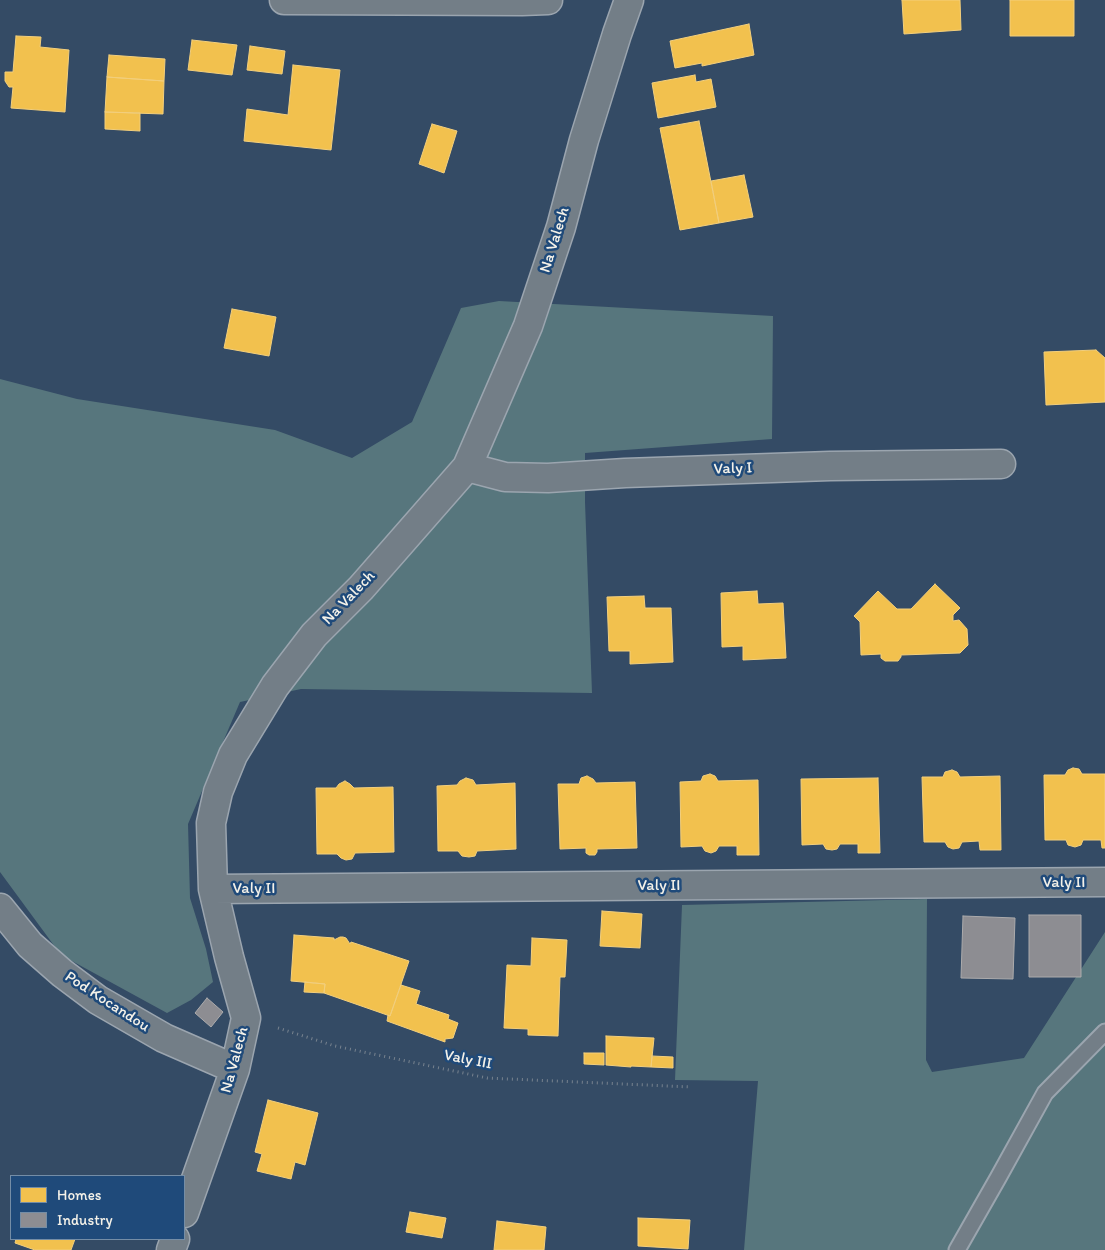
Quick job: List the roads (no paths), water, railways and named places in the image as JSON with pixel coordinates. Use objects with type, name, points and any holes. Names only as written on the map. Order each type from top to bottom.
[{"type":"street","points":[[284,0],[522,2],[548,0]]},
{"type":"street","name":"Na Valech","points":[[185,1210],[235,1069],[246,1018],[213,889],[211,823],[218,792],[234,755],[275,686],[314,635],[361,588],[467,467],[528,326],[561,227],[584,140],[617,34],[630,0]]},
{"type":"street","name":"Valy I","points":[[467,467],[505,477],[548,478],[625,473],[830,466],[1001,464]]},
{"type":"street","name":"Valy II","points":[[213,889],[1105,882]]},
{"type":"street","name":"Pod Kocandou","points":[[0,908],[30,944],[62,973],[98,1000],[164,1038],[235,1069]]},
{"type":"lane","points":[[957,1250],[1045,1093],[1105,1032]]}]
